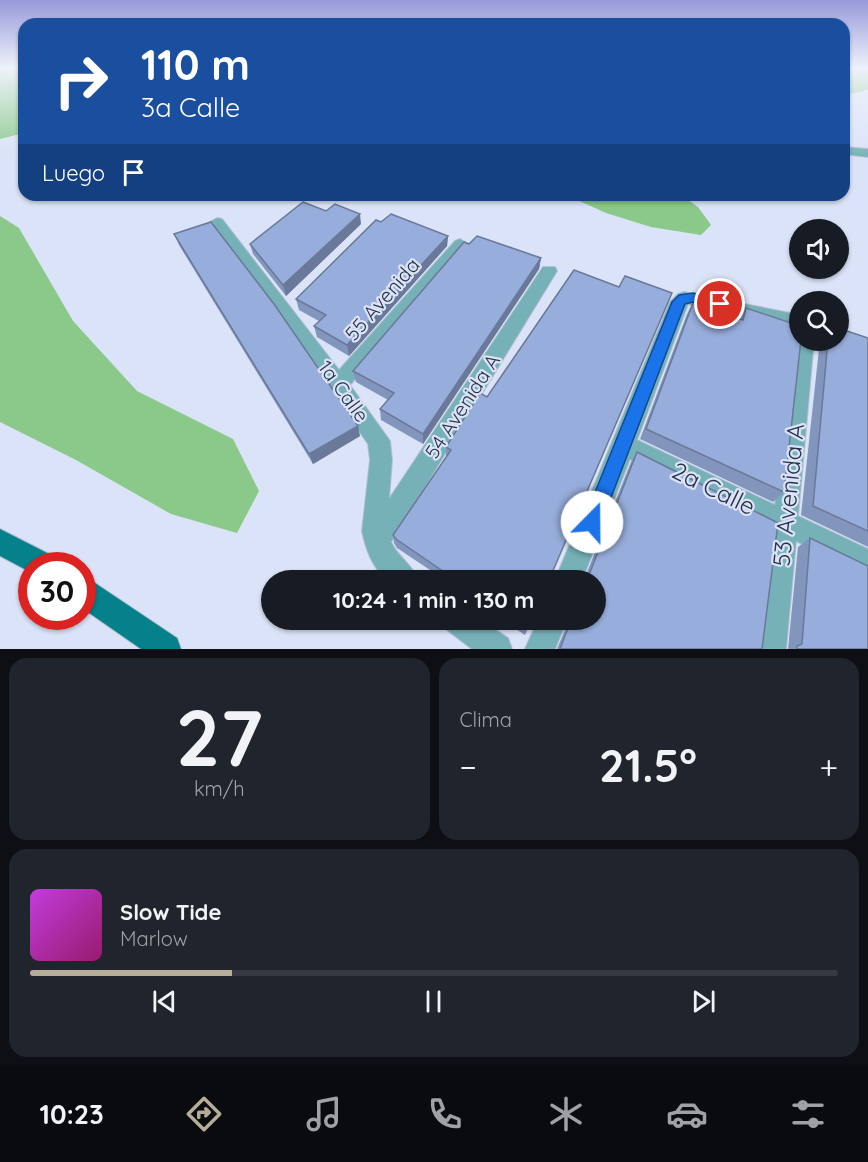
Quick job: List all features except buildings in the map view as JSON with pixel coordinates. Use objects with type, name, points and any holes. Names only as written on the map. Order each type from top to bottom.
[{"type":"main road","points":[[0,542],[19,552]]},
{"type":"main road","points":[[96,601],[166,649]]},
{"type":"street","points":[[850,151],[868,153]]},
{"type":"street","name":"1a Calle","points":[[217,222],[246,248],[289,306],[379,441],[380,457],[374,524],[376,542],[385,561],[394,570]]},
{"type":"street","name":"55 Avenida","points":[[339,384],[460,244]]},
{"type":"street","name":"54 Avenida A","points":[[376,542],[549,270]]},
{"type":"street","points":[[573,570],[677,306],[684,298],[700,299],[789,319]]},
{"type":"street","name":"53 Avenida A","points":[[771,649],[805,351]]},
{"type":"street","name":"2a Calle","points":[[624,445],[868,563]]},
{"type":"street","points":[[471,630],[497,649]]},
{"type":"street","points":[[540,649],[549,630]]},
{"type":"green space","points":[[0,98],[18,98],[18,134],[0,139]]},
{"type":"green space","points":[[579,201],[690,201],[698,207],[711,225],[701,235],[651,227],[606,213]]},
{"type":"green space","points":[[0,216],[19,228],[73,321],[137,391],[233,439],[259,491],[237,533],[171,514],[76,460],[0,422]]},
{"type":"route","points":[[592,522],[679,302],[684,298],[693,298],[720,304]]}]
